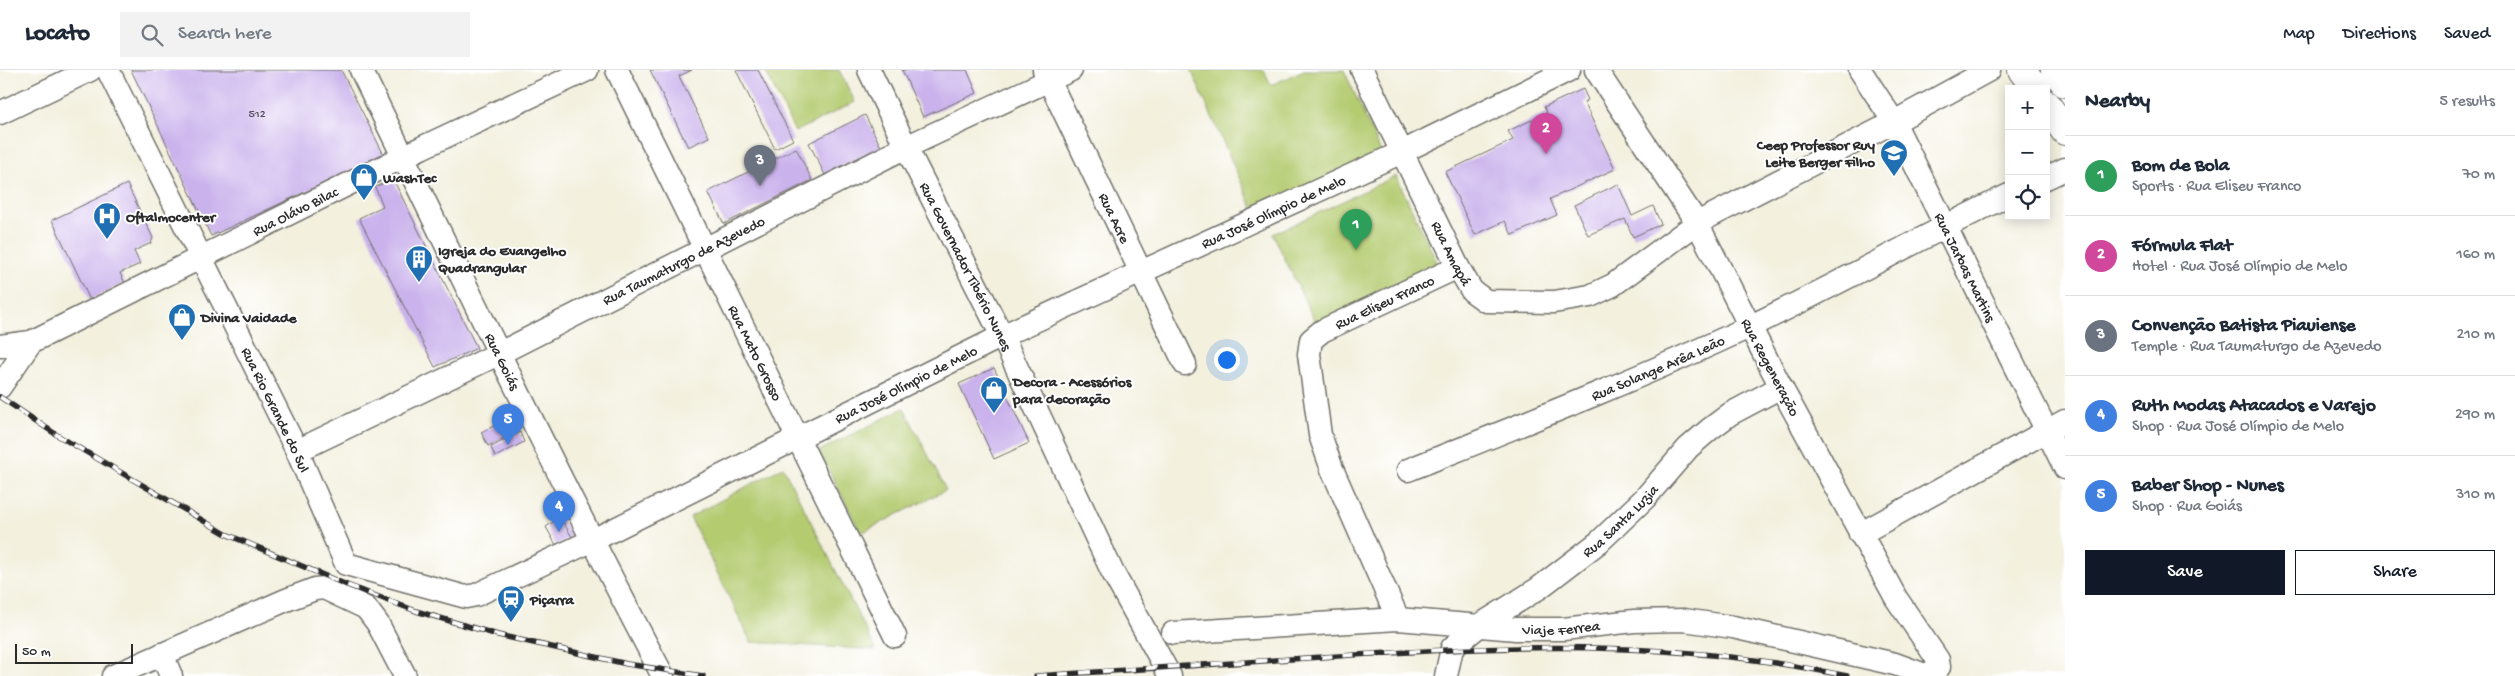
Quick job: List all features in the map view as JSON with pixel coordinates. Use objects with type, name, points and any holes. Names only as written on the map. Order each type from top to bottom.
[{"type":"main road","points":[[2022,70],[2033,85]]},
{"type":"main road","points":[[2055,70],[2065,83]]},
{"type":"main road","points":[[2050,110],[2065,131]]},
{"type":"street","points":[[0,113],[90,70]]},
{"type":"street","name":"Rua Rio Grande do Sul","points":[[108,70],[297,451],[346,564]]},
{"type":"street","name":"Rua Goiás","points":[[361,70],[498,354],[591,540],[663,676]]},
{"type":"street","name":"Rua Olávo Bilac","points":[[31,342],[403,157],[587,70]]},
{"type":"street","name":"Rua Mato Grosso","points":[[617,70],[636,112],[706,247],[895,636]]},
{"type":"street","name":"Rua Governador Tibério Nunes","points":[[870,70],[906,147],[1002,336],[1112,571],[1170,676]]},
{"type":"street","name":"Rua Taumaturgo de Azevedo","points":[[297,451],[498,354],[1046,75],[1071,70]]},
{"type":"street","name":"Rua Amapá","points":[[1362,70],[1458,267],[1472,291],[1486,301],[1554,302],[1590,296],[1613,284],[1697,223]]},
{"type":"street","name":"Rua José Olímpio de Melo","points":[[346,564],[466,596],[476,595],[1002,336],[1402,152],[1569,70]]},
{"type":"street","name":"Rua Regeneração","points":[[1596,70],[1697,223],[1781,387],[1860,534],[1896,598],[1938,660],[1940,667]]},
{"type":"street","name":"Rua Jarbas Martins","points":[[1860,70],[1894,122],[1945,226],[2056,426],[2065,468]]},
{"type":"street","points":[[1697,223],[1894,122],[1989,70]]},
{"type":"street","name":"Rua Acre","points":[[1046,75],[1142,271],[1185,364]]},
{"type":"street","points":[[2050,176],[2065,169]]},
{"type":"street","name":"Rua Solange Arêa Leão","points":[[1408,470],[1584,400],[1750,326],[1945,226],[2005,198]]},
{"type":"street","name":"Rua Eliseu Franco","points":[[1398,619],[1332,469],[1320,435],[1309,354],[1312,340],[1316,335],[1354,315],[1458,267]]},
{"type":"street","points":[[0,346],[31,342]]},
{"type":"street","points":[[5,380],[31,342]]},
{"type":"street","name":"Rua Santa Luzia","points":[[1446,676],[1452,648],[1480,625],[1539,588],[1599,542],[1645,498],[1688,448],[1710,429],[1730,414],[1781,387]]},
{"type":"street","points":[[1860,534],[2056,426]]},
{"type":"street","points":[[113,676],[315,589],[324,588],[366,608],[378,624],[405,676]]},
{"type":"street","name":"Viaje Ferrea","points":[[1173,633],[1398,619],[1516,629],[1563,629],[1634,621],[1684,620],[1733,627],[1895,664],[1925,674],[1935,671],[1940,667]]},
{"type":"street","points":[[162,654],[171,676]]},
{"type":"green space","points":[[765,70],[839,70],[855,102],[795,132]]},
{"type":"green space","points":[[1191,70],[1264,70],[1271,85],[1304,70],[1344,70],[1382,154],[1254,211]]},
{"type":"green space","points":[[1396,176],[1439,266],[1316,324],[1273,234]]},
{"type":"green space","points":[[904,408],[946,490],[861,533],[819,451]]},
{"type":"green space","points":[[783,467],[876,650],[751,642],[690,517]]},
{"type":"building","points":[[131,70],[341,70],[384,155],[211,236]]},
{"type":"building","points":[[650,70],[692,70],[679,76],[709,137],[688,147]]},
{"type":"building","points":[[736,70],[758,70],[793,140],[775,149]]},
{"type":"building","points":[[902,70],[967,70],[977,93],[923,117]]},
{"type":"building","points":[[1583,89],[1588,100],[1584,102],[1615,169],[1550,199],[1557,215],[1512,235],[1505,221],[1475,235],[1445,172],[1513,140],[1508,131],[1547,113],[1544,107]]},
{"type":"building","points":[[865,115],[881,147],[825,175],[809,143]]},
{"type":"building","points":[[796,148],[812,180],[724,224],[708,192]]},
{"type":"building","name":"Igreja do Evangelho Quadrangular","points":[[393,179],[477,348],[435,367],[359,218],[383,206],[375,187]]},
{"type":"building","name":"Oftalmocenter","points":[[127,184],[153,238],[151,243],[134,251],[140,264],[120,273],[125,283],[90,300],[52,220]]},
{"type":"building","points":[[1618,184],[1632,216],[1653,206],[1661,224],[1633,237],[1625,219],[1588,235],[1574,205]]},
{"type":"building","name":"Decora - Acessórios para decoração","points":[[994,368],[1029,443],[994,459],[959,384]]},
{"type":"building","points":[[511,418],[518,431],[488,446],[481,432]]},
{"type":"building","points":[[520,432],[524,442],[495,457],[491,447]]},
{"type":"building","points":[[560,517],[572,537],[556,545],[546,527]]},
{"type":"railway","points":[[0,397],[57,435],[226,534],[347,585],[416,611],[498,635],[627,664],[703,676]]},
{"type":"railway","points":[[1036,676],[1388,653],[1520,648],[1650,650],[1716,655],[1847,676]]},
{"type":"place","name":"Fórmula Flat","points":[[1546,154]]},
{"type":"place","name":"Ceep Professor Ruy Leite Berger Filho","points":[[1894,177]]},
{"type":"place","name":"Convenção Batista Piauiense","points":[[760,186]]},
{"type":"place","name":"WashTec","points":[[364,201]]},
{"type":"place","name":"Oftalmocenter","points":[[107,240]]},
{"type":"place","name":"Bom de Bola","points":[[1356,250]]},
{"type":"place","name":"Igreja do Evangelho Quadrangular","points":[[419,283]]},
{"type":"place","name":"Divina Vaidade","points":[[182,341]]},
{"type":"place","name":"Decora - Acessórios para decoração","points":[[994,414]]},
{"type":"place","name":"Baber Shop - Nunes","points":[[508,445]]},
{"type":"place","name":"Ruth Modas Atacados e Varejo","points":[[559,532]]},
{"type":"place","name":"Piçarra","points":[[511,623]]}]
